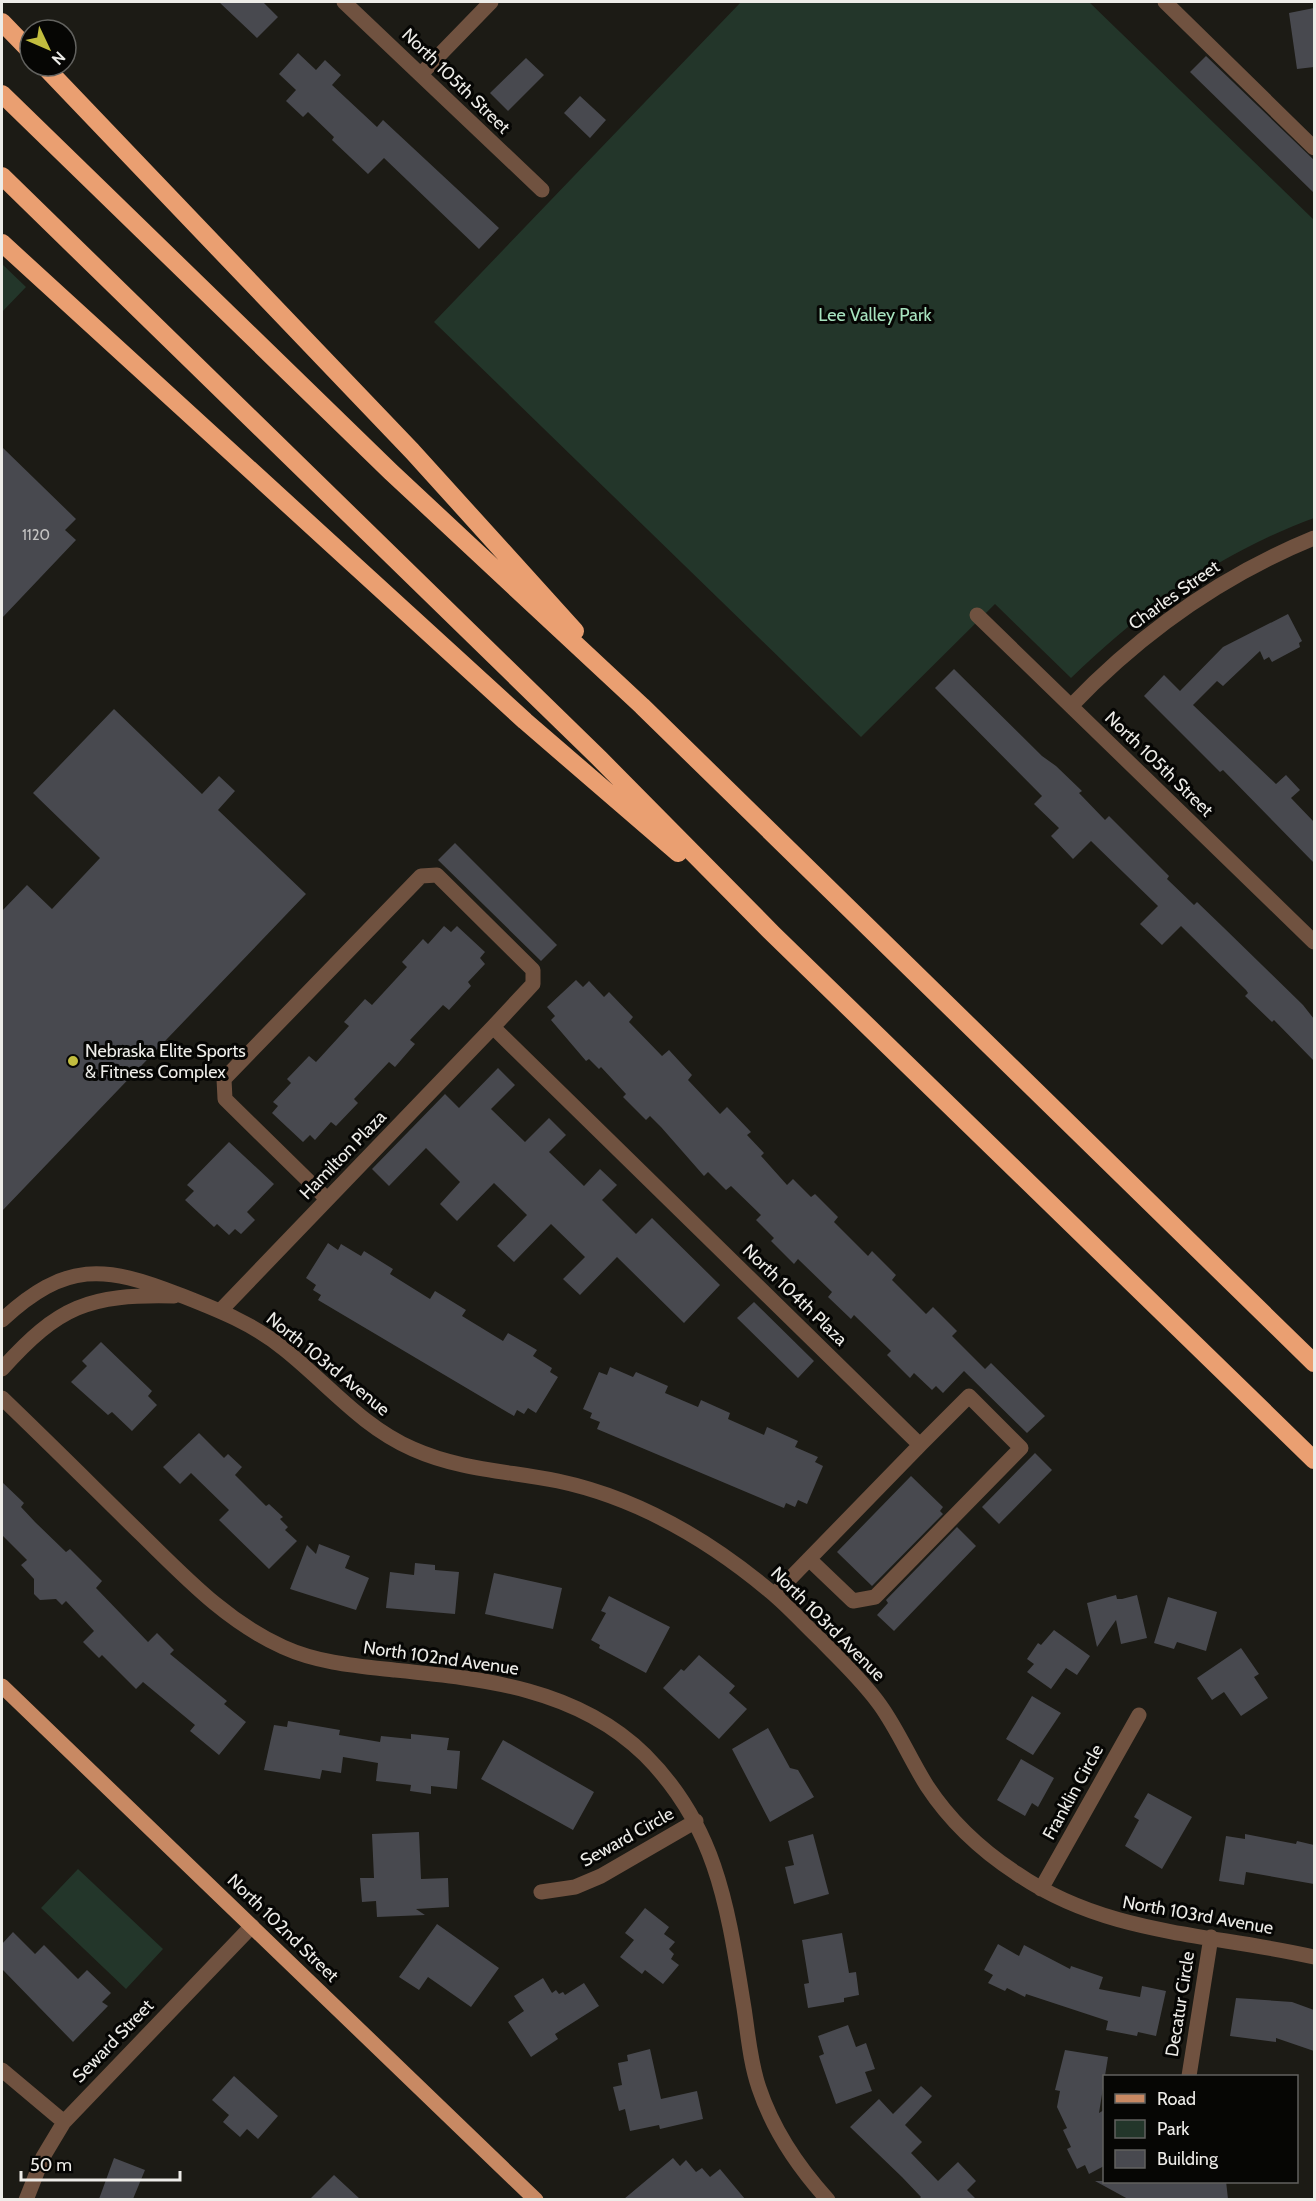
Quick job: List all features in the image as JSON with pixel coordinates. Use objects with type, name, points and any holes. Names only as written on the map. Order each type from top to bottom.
[{"type":"highway","points":[[2,22],[18,39]]},
{"type":"highway","points":[[55,78],[412,451],[642,706]]},
{"type":"highway","points":[[2,94],[391,472],[642,706],[1314,1363]]},
{"type":"highway","points":[[2,176],[600,759],[773,934],[1314,1460]]},
{"type":"highway","points":[[2,243],[525,721],[773,934]]},
{"type":"main road","name":"North 102nd Street","points":[[2,1686],[252,1926],[527,2196]]},
{"type":"street","name":"North 105th Street","points":[[344,2],[542,190]]},
{"type":"street","points":[[421,74],[491,2]]},
{"type":"street","points":[[1165,2],[1314,148]]},
{"type":"street","name":"Charles Street","points":[[1071,706],[1121,657],[1172,616],[1250,567],[1314,538]]},
{"type":"street","name":"North 105th Street","points":[[977,615],[1314,942]]},
{"type":"street","name":"Hamilton Plaza","points":[[221,1310],[533,984],[533,970],[438,875],[421,876],[224,1079],[225,1099],[327,1199]]},
{"type":"street","name":"North 104th Plaza","points":[[493,1027],[920,1445]]},
{"type":"street","name":"North 103rd Avenue","points":[[2,1320],[22,1301],[48,1286],[71,1277],[95,1273],[130,1276],[221,1310],[271,1339],[362,1418],[394,1440],[438,1459],[466,1467],[560,1481],[634,1505],[691,1533],[775,1594],[872,1694],[893,1724],[927,1785],[957,1824],[988,1853],[1041,1889],[1066,1903],[1110,1919],[1314,1957]]},
{"type":"street","points":[[2,1369],[42,1329],[77,1307],[135,1295],[183,1296]]},
{"type":"street","points":[[775,1594],[809,1559],[920,1445],[969,1396],[1021,1448],[875,1597],[864,1601],[853,1601],[809,1559]]},
{"type":"street","name":"North 102nd Avenue","points":[[2,1398],[207,1599],[249,1630],[286,1648],[329,1662],[476,1678],[553,1698],[592,1716],[642,1752],[670,1783],[696,1821],[716,1868],[725,1898],[758,2086],[774,2124],[787,2147],[828,2199]]},
{"type":"street","name":"Franklin Circle","points":[[1041,1889],[1138,1715]]},
{"type":"street","name":"Seward Circle","points":[[541,1892],[575,1887],[602,1876],[696,1821]]},
{"type":"street","name":"Seward Street","points":[[26,2199],[43,2157],[64,2122],[252,1926]]},
{"type":"street","name":"Decatur Circle","points":[[1189,2075],[1211,1937]]},
{"type":"street","points":[[2,2070],[64,2122]]},
{"type":"green space","name":"Lee Valley Park","points":[[741,2],[1089,2],[1314,220],[1314,518],[1246,548],[1184,585],[1126,628],[1071,678],[995,604],[861,737],[434,322]]},
{"type":"green space","points":[[2,264],[26,287],[2,312]]},
{"type":"green space","points":[[78,1869],[163,1949],[126,1989],[41,1908]]},
{"type":"building","points":[[219,2],[263,2],[278,17],[257,38]]},
{"type":"building","points":[[1314,8],[1314,67],[1297,69],[1289,13]]},
{"type":"building","points":[[298,53],[316,70],[325,60],[341,75],[332,85],[377,127],[383,120],[499,228],[479,249],[384,158],[368,174],[332,140],[334,137],[308,112],[303,117],[286,101],[296,90],[279,74]]},
{"type":"building","points":[[1206,56],[1314,160],[1314,193],[1190,72]]},
{"type":"building","points":[[526,58],[544,75],[508,111],[490,93]]},
{"type":"building","points":[[580,96],[606,120],[590,138],[564,113]]},
{"type":"building","points":[[2,447],[76,519],[65,530],[76,540],[2,618]]},
{"type":"building","points":[[1288,614],[1302,641],[1299,643],[1300,647],[1272,662],[1269,657],[1264,660],[1260,651],[1223,686],[1217,681],[1193,705],[1276,784],[1286,775],[1300,790],[1291,798],[1314,822],[1314,863],[1223,770],[1220,772],[1144,696],[1164,675],[1180,691],[1223,647]]},
{"type":"building","points":[[954,669],[1042,756],[1082,791],[1079,793],[1105,820],[1109,816],[1169,876],[1167,879],[1194,905],[1197,902],[1303,1005],[1314,1019],[1314,1061],[1274,1020],[1272,1022],[1245,996],[1248,993],[1246,990],[1181,926],[1162,945],[1140,924],[1158,906],[1091,841],[1073,859],[1051,836],[1059,828],[1034,804],[1042,796],[935,688]]},
{"type":"building","name":"Nebraska Elite Sports & Fitness Complex","points":[[114,709],[202,794],[219,776],[235,791],[218,810],[306,894],[2,1211],[2,911],[27,885],[52,909],[100,858],[33,793]]},
{"type":"building","points":[[455,843],[557,945],[541,961],[438,860]]},
{"type":"building","points":[[444,926],[451,932],[457,926],[485,952],[480,958],[485,964],[468,982],[471,986],[449,1010],[443,1005],[410,1040],[415,1044],[395,1067],[389,1062],[354,1099],[358,1103],[336,1126],[331,1122],[315,1140],[310,1135],[303,1142],[272,1113],[278,1106],[273,1102],[291,1083],[287,1079],[309,1056],[316,1062],[349,1026],[344,1022],[365,999],[372,1005],[407,967],[402,962],[423,939],[428,944]]},
{"type":"building","points":[[576,980],[583,987],[589,981],[604,997],[609,992],[633,1017],[629,1022],[662,1056],[669,1050],[692,1075],[688,1080],[720,1114],[727,1107],[751,1132],[747,1135],[764,1153],[761,1156],[787,1185],[793,1179],[811,1197],[815,1194],[838,1217],[834,1222],[868,1256],[872,1251],[896,1275],[892,1280],[926,1314],[933,1307],[957,1331],[952,1336],[985,1369],[991,1363],[1045,1416],[1027,1433],[964,1371],[943,1393],[936,1386],[932,1390],[914,1373],[910,1378],[887,1355],[891,1351],[854,1315],[851,1319],[828,1297],[832,1292],[798,1259],[794,1264],[771,1241],[774,1238],[756,1220],[761,1215],[731,1186],[726,1190],[708,1172],[704,1176],[650,1116],[646,1120],[623,1097],[626,1094],[601,1067],[599,1069],[589,1059],[586,1061],[551,1020],[555,1016],[547,1007]]},
{"type":"building","points":[[498,1068],[515,1085],[491,1109],[525,1142],[549,1118],[566,1135],[549,1152],[584,1186],[600,1169],[617,1185],[602,1200],[636,1234],[652,1218],[720,1285],[684,1323],[617,1257],[580,1295],[563,1279],[585,1257],[551,1224],[514,1262],[497,1246],[527,1215],[494,1183],[457,1221],[440,1204],[460,1182],[426,1148],[389,1186],[372,1169],[445,1094],[459,1108]]},
{"type":"building","points":[[229,1142],[274,1184],[247,1212],[255,1220],[241,1234],[235,1229],[229,1235],[217,1224],[214,1227],[185,1200],[194,1191],[187,1185]]},
{"type":"building","points":[[328,1243],[338,1250],[341,1244],[361,1256],[364,1251],[393,1269],[390,1274],[430,1299],[435,1291],[466,1310],[462,1316],[503,1341],[508,1333],[537,1350],[533,1356],[552,1368],[550,1372],[558,1377],[536,1413],[528,1408],[524,1414],[517,1410],[514,1416],[318,1300],[321,1295],[313,1290],[316,1285],[306,1278]]},
{"type":"building","points":[[754,1302],[814,1361],[798,1378],[737,1318]]},
{"type":"building","points":[[101,1342],[152,1391],[148,1396],[157,1405],[132,1431],[112,1412],[108,1415],[71,1382],[87,1366],[82,1361]]},
{"type":"building","points":[[610,1367],[633,1377],[636,1372],[668,1386],[665,1393],[698,1407],[701,1400],[730,1413],[728,1419],[764,1435],[767,1427],[798,1441],[795,1447],[818,1457],[815,1462],[823,1466],[807,1504],[798,1500],[795,1507],[786,1503],[784,1508],[597,1429],[600,1422],[590,1418],[592,1413],[583,1409],[599,1372],[607,1375]]},
{"type":"building","points":[[199,1433],[224,1458],[228,1454],[242,1467],[235,1475],[266,1506],[269,1504],[283,1517],[280,1519],[288,1527],[285,1530],[297,1541],[269,1569],[219,1520],[229,1510],[191,1473],[180,1484],[163,1467]]},
{"type":"building","points":[[1035,1453],[1052,1470],[999,1524],[982,1507]]},
{"type":"building","points":[[911,1476],[943,1507],[940,1511],[943,1514],[872,1586],[837,1552]]},
{"type":"building","points":[[2,1482],[24,1503],[21,1507],[35,1522],[66,1552],[70,1549],[102,1581],[96,1588],[148,1642],[157,1633],[174,1650],[170,1654],[227,1701],[224,1704],[246,1722],[219,1755],[190,1731],[195,1725],[143,1682],[136,1689],[102,1655],[99,1658],[83,1642],[94,1631],[66,1601],[62,1605],[56,1599],[40,1600],[34,1594],[34,1579],[21,1565],[27,1560],[2,1535]]},
{"type":"building","points":[[957,1527],[976,1546],[894,1631],[877,1615],[888,1603],[886,1600]]},
{"type":"building","points":[[319,1544],[350,1556],[345,1568],[369,1578],[356,1610],[290,1589],[307,1545],[316,1554]]},
{"type":"building","points":[[415,1563],[435,1565],[435,1570],[459,1572],[455,1614],[386,1608],[390,1572],[414,1575]]},
{"type":"building","points":[[494,1573],[562,1588],[553,1629],[485,1614]]},
{"type":"building","points":[[1116,1595],[1117,1599],[1122,1599],[1137,1595],[1147,1638],[1121,1644],[1116,1620],[1097,1647],[1087,1603]]},
{"type":"building","points":[[609,1596],[670,1627],[646,1673],[599,1648],[600,1645],[591,1640],[606,1613],[601,1611]]},
{"type":"building","points":[[1168,1597],[1217,1612],[1206,1651],[1177,1642],[1174,1649],[1154,1643]]},
{"type":"building","points":[[1054,1630],[1090,1656],[1077,1675],[1066,1668],[1051,1689],[1027,1672],[1034,1664],[1027,1659],[1038,1643],[1041,1645]]},
{"type":"building","points":[[1241,1648],[1259,1674],[1254,1677],[1268,1698],[1241,1716],[1224,1692],[1212,1700],[1197,1678]]},
{"type":"building","points":[[699,1655],[735,1686],[729,1693],[747,1709],[719,1739],[663,1688],[681,1669],[684,1671]]},
{"type":"building","points":[[1032,1696],[1061,1713],[1033,1755],[1006,1739]]},
{"type":"building","points":[[288,1721],[340,1730],[339,1735],[380,1742],[381,1736],[411,1739],[411,1734],[449,1738],[447,1750],[460,1751],[457,1789],[431,1786],[431,1794],[410,1791],[411,1785],[376,1781],[378,1763],[343,1757],[341,1773],[322,1770],[320,1779],[264,1770],[274,1725],[287,1727]]},
{"type":"building","points":[[768,1728],[790,1768],[798,1770],[814,1797],[770,1822],[732,1749]]},
{"type":"building","points":[[503,1740],[594,1792],[573,1830],[481,1779]]},
{"type":"building","points":[[1021,1759],[1054,1778],[1038,1807],[1032,1803],[1025,1816],[997,1800]]},
{"type":"building","points":[[1148,1793],[1192,1817],[1162,1869],[1125,1846],[1139,1820],[1134,1817]]},
{"type":"building","points":[[419,1832],[421,1879],[448,1878],[449,1907],[416,1909],[425,1915],[377,1917],[376,1901],[362,1902],[360,1878],[374,1878],[372,1834]]},
{"type":"building","points":[[813,1834],[829,1894],[794,1904],[785,1867],[794,1865],[788,1841]]},
{"type":"building","points":[[1245,1834],[1296,1844],[1297,1841],[1314,1845],[1314,1884],[1246,1872],[1244,1885],[1219,1881],[1226,1836],[1245,1839]]},
{"type":"building","points":[[645,1908],[669,1927],[664,1934],[675,1942],[669,1949],[674,1954],[671,1959],[679,1965],[663,1984],[645,1970],[642,1974],[620,1957],[634,1940],[625,1933]]},
{"type":"building","points":[[437,1924],[499,1968],[471,2007],[428,1977],[419,1990],[399,1977]]},
{"type":"building","points":[[13,1932],[35,1954],[44,1945],[78,1979],[87,1970],[111,1993],[102,2002],[108,2006],[73,2042],[2,1969],[2,1944]]},
{"type":"building","points":[[842,1933],[849,1973],[856,1972],[859,1995],[844,1998],[844,2002],[808,2008],[804,1984],[809,1983],[802,1940]]},
{"type":"building","points":[[998,1944],[1019,1956],[1024,1945],[1070,1969],[1071,1966],[1103,1977],[1099,1989],[1140,1997],[1142,1986],[1166,1991],[1156,2036],[1138,2032],[1137,2036],[1106,2030],[1108,2021],[1026,1994],[1025,1997],[1007,1988],[1005,1991],[988,1983],[993,1975],[984,1970]]},
{"type":"building","points":[[543,1978],[552,1993],[556,1990],[559,1994],[563,1992],[565,1995],[584,1983],[599,2006],[555,2034],[558,2039],[531,2057],[508,2022],[524,2011],[514,1996]]},
{"type":"building","points":[[1236,1998],[1292,2002],[1314,2010],[1314,2051],[1276,2038],[1276,2042],[1230,2036]]},
{"type":"building","points":[[848,2025],[856,2047],[866,2043],[875,2069],[865,2072],[872,2091],[836,2104],[819,2056],[824,2054],[818,2036]]},
{"type":"building","points":[[650,2049],[661,2099],[697,2091],[703,2119],[660,2129],[659,2125],[630,2131],[625,2109],[619,2111],[613,2087],[622,2085],[618,2063],[628,2061],[627,2055]]},
{"type":"building","points":[[1065,2050],[1108,2057],[1105,2075],[1103,2075],[1099,2113],[1103,2111],[1103,2167],[1089,2174],[1085,2165],[1077,2169],[1067,2149],[1071,2147],[1063,2130],[1067,2128],[1057,2107],[1060,2091],[1055,2090]]},
{"type":"building","points":[[234,2076],[278,2116],[258,2139],[247,2129],[240,2137],[223,2122],[229,2115],[212,2100]]},
{"type":"building","points":[[921,2086],[932,2096],[905,2125],[922,2142],[911,2153],[938,2181],[958,2162],[976,2181],[967,2190],[976,2199],[919,2199],[921,2197],[902,2177],[850,2127],[879,2099],[893,2114]]},
{"type":"building","points":[[114,2158],[145,2170],[133,2199],[99,2199]]},
{"type":"building","points":[[673,2158],[680,2166],[686,2160],[696,2172],[702,2168],[710,2177],[720,2169],[745,2199],[624,2199]]},
{"type":"building","points":[[334,2175],[360,2199],[310,2199]]},
{"type":"building","points":[[1095,2181],[1103,2181],[1103,2183],[1226,2183],[1228,2199],[1128,2199]]},
{"type":"place","name":"Nebraska Elite Sports & Fitness Complex","points":[[73,1061]]}]
